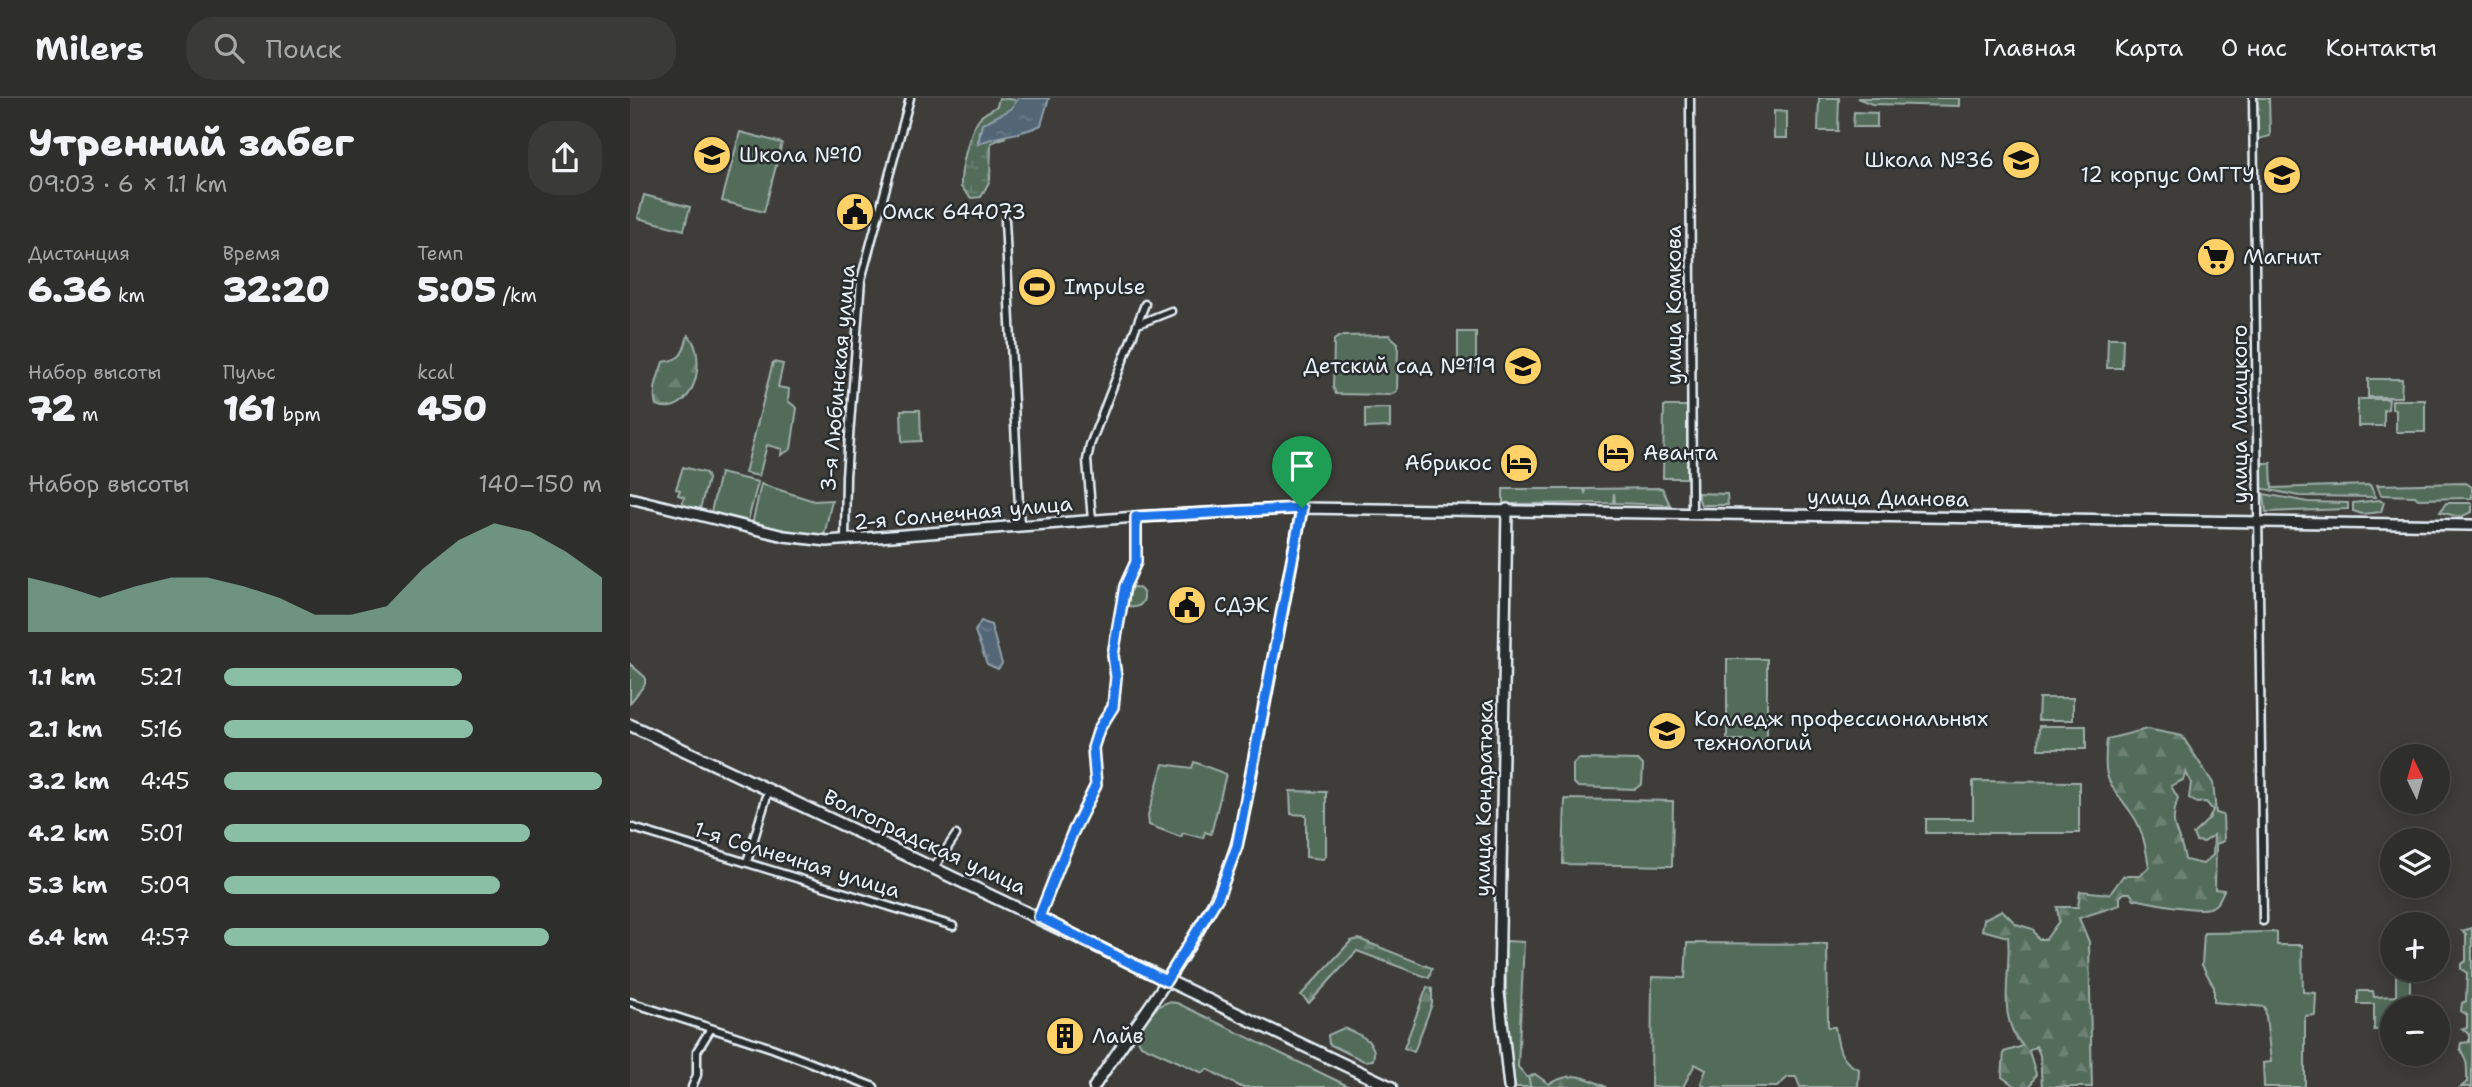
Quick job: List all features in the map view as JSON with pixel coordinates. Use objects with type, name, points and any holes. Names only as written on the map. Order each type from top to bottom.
[{"type":"main road","name":"2-я Солнечная улица","points":[[630,498],[784,536],[845,541],[1092,520],[1302,508]]},
{"type":"main road","name":"улица Дианова","points":[[1302,508],[2472,525]]},
{"type":"main road","points":[[1094,1087],[1166,981],[1218,897],[1237,846],[1302,508]]},
{"type":"main road","name":"улица Кондратюка","points":[[1507,509],[1499,992],[1509,1087]]},
{"type":"main road","name":"Волгоградская улица","points":[[630,725],[935,866],[1166,981],[1391,1087]]},
{"type":"street","name":"3-я Любинская улица","points":[[845,541],[846,476],[861,280],[910,98]]},
{"type":"street","name":"улица Комкова","points":[[1690,98],[1692,512]]},
{"type":"street","name":"улица Лисицкого","points":[[2253,98],[2263,730],[2263,921]]},
{"type":"street","points":[[1005,220],[1020,527]]},
{"type":"street","points":[[1092,520],[1087,460],[1090,445],[1145,304]]},
{"type":"street","points":[[1138,324],[1171,312]]},
{"type":"street","points":[[1039,917],[1072,834],[1096,785],[1093,748],[1099,729],[1113,707],[1116,677],[1113,655],[1125,586],[1136,562],[1136,517]]},
{"type":"street","points":[[747,862],[769,789]]},
{"type":"street","name":"1-я Солнечная улица","points":[[630,827],[953,926]]},
{"type":"street","points":[[935,866],[956,835]]},
{"type":"street","points":[[630,1002],[772,1048],[874,1087]]},
{"type":"street","points":[[692,1087],[697,1075],[697,1051],[710,1030]]},
{"type":"green space","points":[[999,98],[1018,100],[1012,109],[979,131],[978,143],[990,138],[1006,137],[991,143],[990,180],[981,197],[971,198],[961,187],[968,142],[978,120],[997,106]]},
{"type":"green space","points":[[1819,98],[1839,98],[1838,131],[1818,131]]},
{"type":"green space","points":[[1857,98],[1959,98],[1959,106],[1872,104]]},
{"type":"green space","points":[[2256,98],[2269,98],[2270,136],[2258,139],[2256,135]]},
{"type":"green space","points":[[1774,111],[1787,112],[1787,138],[1774,138]]},
{"type":"green space","points":[[1854,112],[1877,113],[1877,127],[1853,127]]},
{"type":"green space","points":[[740,132],[782,143],[764,212],[722,201]]},
{"type":"green space","points":[[644,195],[690,207],[684,230],[638,218]]},
{"type":"green space","points":[[1458,332],[1476,332],[1476,367],[1458,366]]},
{"type":"green space","points":[[688,335],[697,356],[694,383],[680,403],[669,407],[656,405],[655,389],[663,362],[675,359],[681,354]]},
{"type":"green space","points":[[1389,335],[1398,343],[1397,391],[1390,395],[1336,394],[1333,387],[1334,340],[1340,336]]},
{"type":"green space","points":[[2108,338],[2123,338],[2122,368],[2107,368]]},
{"type":"green space","points":[[773,362],[783,364],[778,387],[789,389],[788,401],[797,408],[791,449],[781,455],[782,449],[767,445],[759,476],[745,473]]},
{"type":"green space","points":[[2368,379],[2402,379],[2401,397],[2368,397]]},
{"type":"green space","points":[[2358,399],[2389,399],[2388,409],[2384,410],[2384,426],[2358,426]]},
{"type":"green space","points":[[2392,400],[2425,400],[2425,432],[2396,432],[2396,410],[2392,409]]},
{"type":"green space","points":[[1664,406],[1687,406],[1687,478],[1663,478]]},
{"type":"green space","points":[[1390,408],[1390,427],[1365,428],[1365,409]]},
{"type":"green space","points":[[901,410],[920,410],[921,441],[902,442]]},
{"type":"green space","points":[[2261,463],[2271,463],[2272,488],[2370,485],[2376,497],[2299,496],[2260,488]]},
{"type":"green space","points":[[683,467],[706,473],[708,479],[700,509],[682,507],[684,497],[678,495],[680,490],[676,489]]},
{"type":"green space","points":[[720,473],[758,482],[748,521],[711,512]]},
{"type":"green space","points":[[2466,483],[2472,487],[2472,498],[2418,499],[2415,496],[2381,495],[2377,485]]},
{"type":"green space","points":[[761,484],[814,501],[832,500],[824,536],[787,534],[752,525]]},
{"type":"green space","points":[[1662,488],[1670,505],[1615,503],[1614,493],[1613,503],[1503,504],[1503,489],[1584,489],[1585,494],[1586,489]]},
{"type":"green space","points":[[1697,493],[1727,494],[1728,505],[1701,505]]},
{"type":"green space","points":[[2264,494],[2308,502],[2348,503],[2348,509],[2266,512]]},
{"type":"green space","points":[[2379,500],[2384,502],[2381,512],[2362,514],[2353,511],[2353,503]]},
{"type":"green space","points":[[2446,503],[2472,503],[2472,512],[2460,517],[2440,512]]},
{"type":"green space","points":[[1134,587],[1141,590],[1144,597],[1141,604],[1134,607],[1127,604],[1124,597],[1127,590]]},
{"type":"green space","points":[[1727,659],[1767,659],[1767,740],[1727,740]]},
{"type":"green space","points":[[630,664],[645,677],[645,684],[630,703]]},
{"type":"green space","points":[[2039,698],[2073,698],[2073,720],[2038,720]]},
{"type":"green space","points":[[2039,726],[2086,726],[2086,749],[2038,749]]},
{"type":"green space","points":[[2147,729],[2182,736],[2213,783],[2216,813],[2223,815],[2224,841],[2216,844],[2215,889],[2224,890],[2215,905],[2203,909],[2152,903],[2134,899],[2130,893],[2124,893],[2120,897],[2120,905],[2079,918],[2089,942],[2092,1087],[2042,1087],[2040,1055],[2036,1046],[2029,1051],[2036,1074],[2030,1087],[2016,1087],[2002,1077],[2004,1052],[2023,1046],[2014,1035],[2007,1009],[2008,937],[1982,930],[1984,919],[2002,910],[2016,924],[2033,929],[2038,939],[2046,939],[2059,921],[2057,907],[2078,907],[2080,891],[2110,894],[2123,876],[2140,876],[2149,867],[2139,826],[2109,781],[2106,765],[2107,739]],"holes":[[[2186,772],[2191,783],[2189,798],[2197,803],[2206,802],[2213,810],[2209,819],[2193,834],[2196,841],[2204,842],[2214,835],[2213,855],[2203,864],[2185,860],[2174,824],[2178,798],[2171,786],[2183,780]]]},
{"type":"green space","points":[[1578,759],[1638,760],[1643,765],[1642,784],[1635,789],[1578,787],[1573,782],[1573,764]]},
{"type":"green space","points":[[1194,762],[1226,774],[1211,834],[1205,832],[1203,838],[1183,833],[1181,837],[1149,825],[1148,815],[1163,764],[1192,768]]},
{"type":"green space","points":[[1973,781],[2079,782],[2079,833],[1926,833],[1926,819],[1973,819]]},
{"type":"green space","points":[[1290,791],[1326,792],[1326,856],[1323,859],[1306,857],[1306,815],[1291,814]]},
{"type":"green space","points":[[1565,799],[1673,801],[1672,866],[1563,864]]},
{"type":"green space","points":[[2472,928],[2472,1087],[2461,1087],[2467,1082],[2467,1071],[2460,1048],[2461,1043],[2469,1042],[2469,1034],[2462,1029],[2467,1028],[2467,1015],[2461,1011],[2462,1003],[2466,1001],[2467,973],[2461,969],[2461,964],[2466,961],[2466,934],[2462,931]]},
{"type":"green space","points":[[2277,932],[2277,945],[2302,945],[2303,992],[2316,993],[2315,1015],[2305,1016],[2305,1087],[2264,1087],[2263,1063],[2271,1062],[2265,1007],[2214,1002],[2214,987],[2202,965],[2204,933]]},
{"type":"green space","points":[[1359,939],[1432,968],[1429,978],[1357,951],[1309,1003],[1301,995],[1351,941]]},
{"type":"green space","points":[[1505,941],[1524,942],[1518,1067],[1535,1086],[1541,1087],[1515,1087],[1507,1027]]},
{"type":"green space","points":[[1687,943],[1827,944],[1828,1027],[1835,1027],[1843,1057],[1859,1069],[1858,1087],[1800,1087],[1796,1077],[1788,1077],[1777,1087],[1705,1087],[1701,1083],[1706,1070],[1695,1064],[1683,1087],[1651,1087],[1652,977],[1685,978]]},
{"type":"green space","points":[[2396,982],[2410,982],[2410,996],[2396,996]]},
{"type":"green space","points":[[1427,987],[1432,989],[1432,1004],[1414,1052],[1404,1048]]},
{"type":"green space","points":[[2358,991],[2373,991],[2374,997],[2380,997],[2380,1030],[2374,1030],[2374,1004],[2358,1004]]},
{"type":"green space","points":[[1168,1002],[1177,1003],[1350,1087],[1241,1087],[1207,1069],[1203,1073],[1141,1045],[1135,1034],[1158,1006]]},
{"type":"green space","points":[[1344,1028],[1370,1043],[1374,1053],[1373,1060],[1364,1061],[1329,1044],[1328,1035]]},
{"type":"green space","points":[[1535,1074],[1549,1084],[1565,1077],[1578,1076],[1606,1087],[1530,1087],[1529,1077]]},
{"type":"water","points":[[1018,98],[1049,98],[1041,125],[978,144],[982,124],[1011,109]]},
{"type":"water","points":[[981,621],[991,625],[1002,664],[998,669],[987,664],[975,631]]},
{"type":"place","name":"Школа №10","points":[[712,155]]},
{"type":"place","name":"Школа №36","points":[[2021,160]]},
{"type":"place","name":"12 корпус ОмГТУ","points":[[2282,175]]},
{"type":"place","name":"Омск 644073","points":[[855,212]]},
{"type":"place","name":"Магнит","points":[[2216,257]]},
{"type":"place","name":"Impulse","points":[[1037,287]]},
{"type":"place","name":"Детский сад №119","points":[[1523,366]]},
{"type":"place","name":"Аванта","points":[[1616,453]]},
{"type":"place","name":"Абрикос","points":[[1519,463]]},
{"type":"place","name":"СДЭК","points":[[1187,605]]},
{"type":"place","name":"Колледж профессиональных технологий","points":[[1667,731]]},
{"type":"place","name":"Лайв","points":[[1065,1036]]},
{"type":"route","points":[[1302,508],[1297,547],[1237,846],[1218,897],[1166,981],[1039,917],[1072,834],[1096,785],[1093,748],[1099,729],[1113,707],[1116,677],[1113,655],[1125,586],[1136,562],[1136,517],[1302,508]]}]
